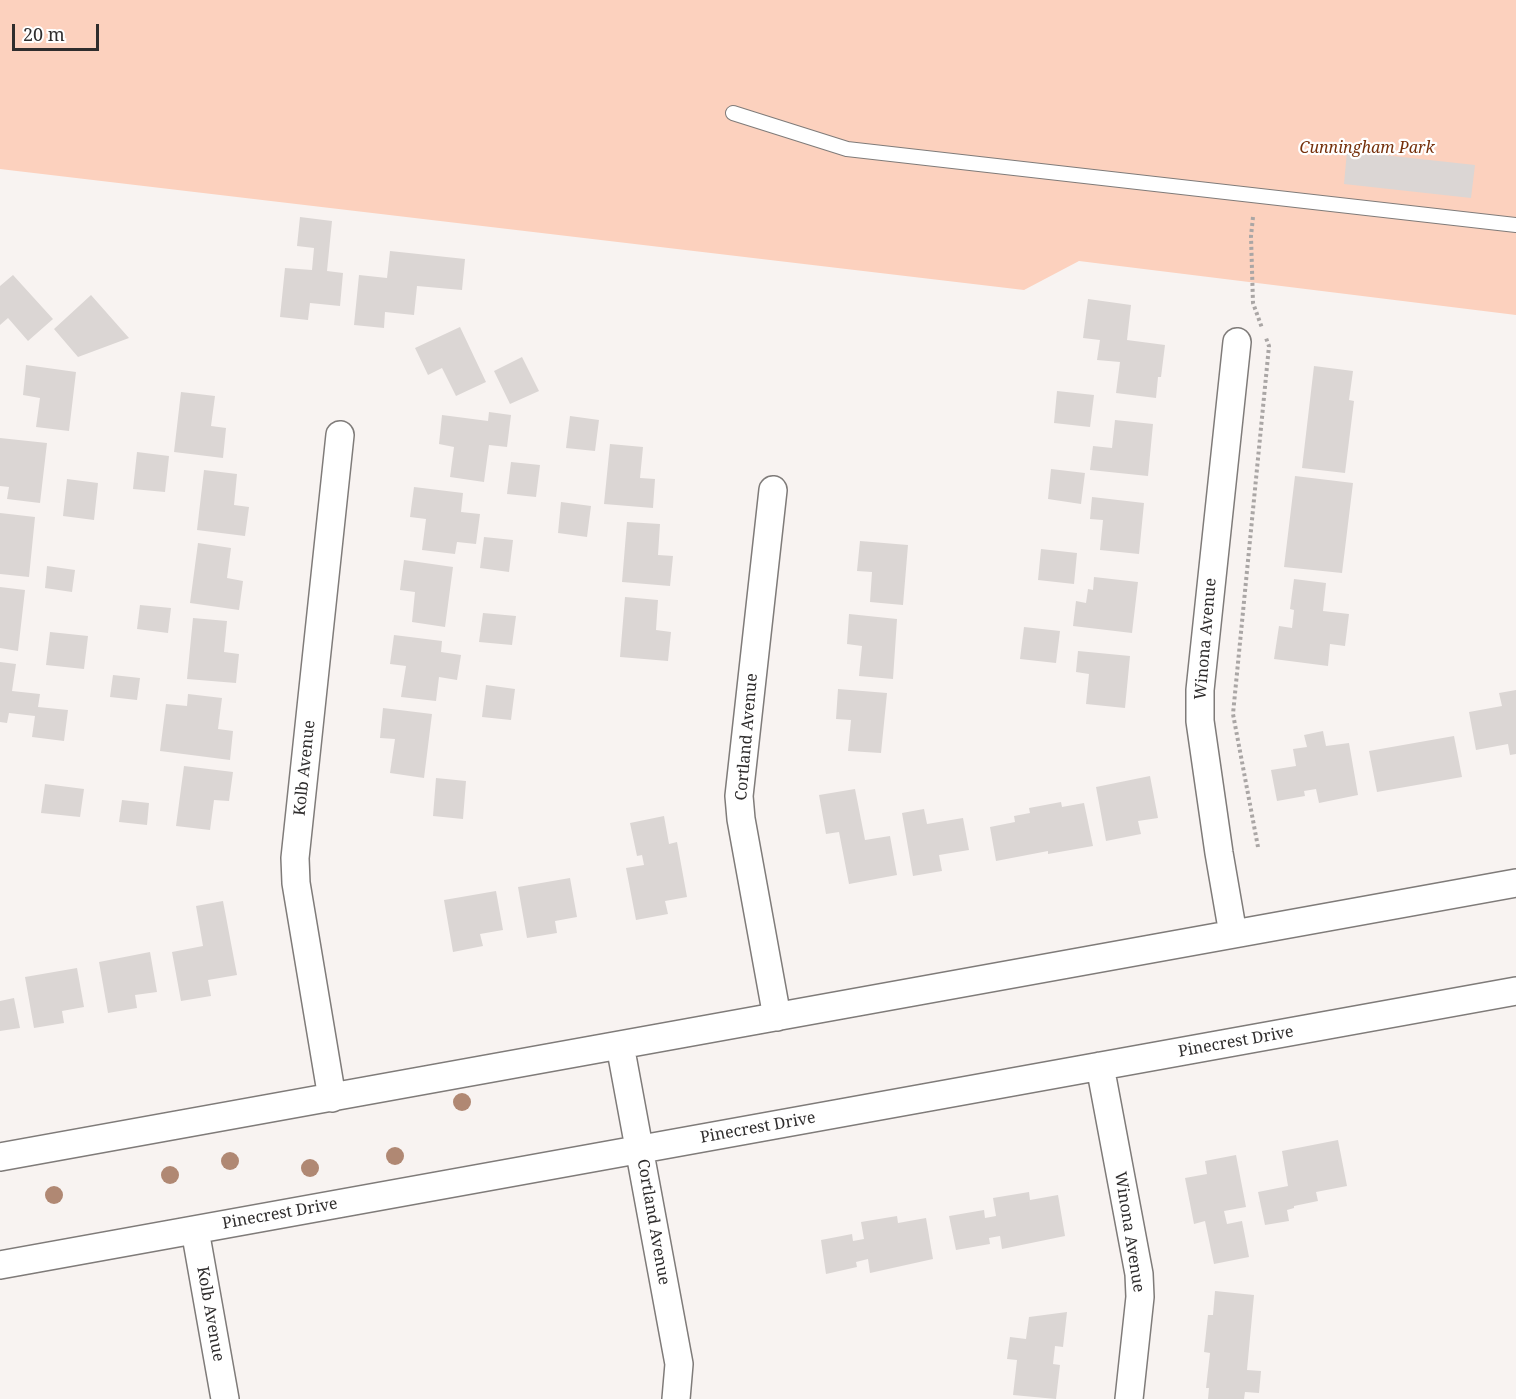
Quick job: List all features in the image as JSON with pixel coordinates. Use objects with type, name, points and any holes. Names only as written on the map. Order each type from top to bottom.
[{"type":"street","name":"Winona Avenue","points":[[1233,934],[1200,721],[1200,690],[1237,342]]},
{"type":"street","name":"Kolb Avenue","points":[[332,1098],[296,883],[295,858],[340,435]]},
{"type":"street","name":"Cortland Avenue","points":[[773,490],[739,796],[741,819],[777,1017]]},
{"type":"street","points":[[0,1157],[1516,883]]},
{"type":"street","name":"Pinecrest Drive","points":[[0,1265],[1516,991]]},
{"type":"street","name":"Cortland Avenue","points":[[620,1045],[679,1364],[676,1399]]},
{"type":"street","name":"Winona Avenue","points":[[1100,1066],[1139,1274],[1140,1297],[1129,1399]]},
{"type":"street","name":"Kolb Avenue","points":[[195,1230],[225,1399]]},
{"type":"lane","points":[[733,113],[847,149],[1516,225]]},
{"type":"path","points":[[1256,195],[1251,236],[1253,303],[1269,346],[1233,714],[1258,847]]},
{"type":"green space","name":"Cunningham Park","points":[[0,0],[1516,0],[1516,315],[1079,261],[1024,290],[0,169]]},
{"type":"building","points":[[1347,151],[1475,165],[1471,198],[1344,184]]},
{"type":"building","points":[[300,217],[332,221],[327,271],[343,273],[340,306],[310,303],[308,320],[280,317],[285,268],[312,270],[314,248],[297,246]]},
{"type":"building","points":[[390,251],[465,259],[462,290],[417,286],[414,315],[385,312],[384,328],[354,325],[359,275],[387,278]]},
{"type":"building","points":[[13,275],[53,319],[28,341],[8,318],[0,325],[0,286]]},
{"type":"building","points":[[91,295],[129,338],[78,357],[54,329]]},
{"type":"building","points":[[1088,299],[1131,305],[1127,340],[1165,345],[1156,398],[1116,393],[1120,362],[1097,360],[1100,340],[1083,338]]},
{"type":"building","points":[[460,327],[486,382],[456,396],[442,368],[428,375],[415,348]]},
{"type":"building","points":[[522,357],[539,391],[510,404],[494,371]]},
{"type":"building","points":[[26,365],[76,372],[69,431],[36,427],[40,398],[23,395]]},
{"type":"building","points":[[1314,366],[1353,371],[1349,400],[1354,401],[1345,473],[1302,468]]},
{"type":"building","points":[[1057,391],[1094,395],[1090,427],[1054,423]]},
{"type":"building","points":[[181,392],[215,396],[211,426],[226,428],[223,458],[174,452]]},
{"type":"building","points":[[489,412],[511,415],[507,447],[489,445],[484,482],[450,477],[454,447],[439,444],[442,415],[488,421]]},
{"type":"building","points":[[570,416],[599,420],[595,451],[566,448]]},
{"type":"building","points":[[1115,420],[1153,424],[1148,476],[1090,470],[1093,446],[1112,448]]},
{"type":"building","points":[[0,438],[47,443],[40,503],[7,499],[9,487],[0,486]]},
{"type":"building","points":[[610,444],[643,447],[640,478],[655,479],[653,508],[604,504]]},
{"type":"building","points":[[137,452],[169,456],[165,492],[133,489]]},
{"type":"building","points":[[511,462],[540,465],[536,497],[507,494]]},
{"type":"building","points":[[1051,469],[1085,473],[1081,504],[1048,499]]},
{"type":"building","points":[[204,470],[237,474],[234,505],[249,507],[245,536],[197,530]]},
{"type":"building","points":[[1295,476],[1353,483],[1342,573],[1284,567]]},
{"type":"building","points":[[67,479],[98,483],[94,520],[63,516]]},
{"type":"building","points":[[414,487],[463,493],[461,512],[480,514],[476,544],[457,542],[455,554],[422,550],[426,519],[410,517]]},
{"type":"building","points":[[1092,497],[1144,503],[1139,554],[1100,550],[1103,520],[1090,519]]},
{"type":"building","points":[[561,502],[591,506],[587,537],[558,533]]},
{"type":"building","points":[[0,513],[35,517],[29,577],[0,574]]},
{"type":"building","points":[[627,522],[660,524],[658,555],[673,556],[670,586],[622,582]]},
{"type":"building","points":[[484,537],[513,540],[509,572],[480,568]]},
{"type":"building","points":[[860,541],[908,545],[903,605],[870,602],[872,572],[857,571]]},
{"type":"building","points":[[198,543],[231,548],[227,578],[243,581],[239,610],[190,603]]},
{"type":"building","points":[[1041,549],[1077,553],[1074,584],[1038,580]]},
{"type":"building","points":[[404,560],[453,567],[445,627],[412,622],[415,592],[400,590]]},
{"type":"building","points":[[47,566],[75,570],[72,592],[45,588]]},
{"type":"building","points":[[1094,577],[1138,582],[1132,633],[1073,626],[1076,601],[1086,603],[1088,589],[1093,590]]},
{"type":"building","points":[[1294,579],[1326,583],[1323,611],[1349,614],[1345,646],[1330,644],[1328,666],[1274,659],[1279,626],[1292,628],[1294,610],[1290,609]]},
{"type":"building","points":[[0,587],[25,590],[18,651],[0,648]]},
{"type":"building","points":[[625,597],[658,600],[656,630],[671,632],[668,661],[620,657]]},
{"type":"building","points":[[140,605],[171,608],[168,633],[137,629]]},
{"type":"building","points":[[483,613],[516,616],[512,645],[479,642]]},
{"type":"building","points":[[849,614],[897,619],[893,679],[859,676],[862,646],[847,644]]},
{"type":"building","points":[[193,618],[227,621],[224,652],[239,654],[236,683],[187,679]]},
{"type":"building","points":[[1024,627],[1060,631],[1056,663],[1020,659]]},
{"type":"building","points":[[50,632],[88,636],[84,669],[46,665]]},
{"type":"building","points":[[394,635],[442,641],[441,652],[461,655],[457,680],[439,677],[436,701],[401,697],[406,666],[390,664]]},
{"type":"building","points":[[1078,651],[1130,656],[1125,708],[1086,704],[1089,674],[1076,672]]},
{"type":"building","points":[[0,662],[16,664],[12,691],[40,694],[38,707],[68,710],[64,741],[32,737],[35,716],[9,713],[7,723],[0,722]]},
{"type":"building","points":[[113,675],[140,678],[137,700],[110,697]]},
{"type":"building","points":[[486,685],[515,689],[511,720],[482,717]]},
{"type":"building","points":[[838,689],[887,693],[881,753],[848,751],[851,720],[836,719]]},
{"type":"building","points":[[1516,690],[1516,754],[1510,755],[1508,744],[1476,750],[1469,712],[1502,706],[1499,693]]},
{"type":"building","points":[[188,694],[222,698],[218,729],[233,731],[230,760],[160,751],[166,704],[187,706]]},
{"type":"building","points":[[383,708],[432,714],[424,778],[390,773],[395,739],[380,738]]},
{"type":"building","points":[[1323,731],[1326,746],[1349,743],[1358,795],[1319,803],[1316,789],[1304,791],[1305,796],[1277,801],[1271,770],[1296,766],[1293,749],[1307,747],[1304,735]]},
{"type":"building","points":[[1454,736],[1462,777],[1377,792],[1369,751]]},
{"type":"building","points":[[184,766],[233,772],[229,801],[214,800],[210,830],[176,826]]},
{"type":"building","points":[[1150,776],[1158,818],[1138,821],[1141,834],[1106,841],[1096,787]]},
{"type":"building","points":[[436,778],[466,781],[463,819],[433,816]]},
{"type":"building","points":[[45,784],[84,789],[80,817],[41,813]]},
{"type":"building","points":[[855,789],[865,840],[890,836],[897,875],[849,884],[839,832],[826,834],[819,795]]},
{"type":"building","points":[[122,800],[149,803],[147,825],[119,822]]},
{"type":"building","points":[[1061,802],[1062,807],[1084,803],[1093,846],[1048,854],[1048,851],[996,861],[990,827],[1015,822],[1014,816],[1030,813],[1029,808]]},
{"type":"building","points":[[924,809],[927,824],[963,818],[969,850],[939,855],[942,871],[913,876],[902,813]]},
{"type":"building","points":[[664,816],[669,844],[677,842],[687,897],[665,901],[668,914],[636,920],[626,868],[644,865],[642,855],[637,856],[630,823]]},
{"type":"building","points":[[570,878],[577,917],[555,921],[557,933],[527,938],[518,887]]},
{"type":"building","points":[[496,891],[503,930],[480,934],[483,946],[453,952],[444,900]]},
{"type":"building","points":[[223,901],[237,975],[208,980],[211,996],[181,1001],[172,952],[203,946],[196,906]]},
{"type":"building","points":[[150,952],[157,992],[135,995],[137,1008],[108,1013],[99,962]]},
{"type":"building","points":[[77,968],[84,1007],[62,1011],[64,1023],[34,1028],[25,977]]},
{"type":"building","points":[[14,998],[20,1028],[0,1031],[0,1001]]},
{"type":"building","points":[[1338,1140],[1347,1186],[1316,1192],[1318,1201],[1294,1206],[1287,1210],[1289,1221],[1265,1225],[1258,1192],[1288,1186],[1282,1151]]},
{"type":"building","points":[[1236,1155],[1246,1207],[1224,1211],[1227,1224],[1242,1221],[1249,1257],[1214,1264],[1205,1221],[1194,1224],[1185,1178],[1207,1174],[1205,1161]]},
{"type":"building","points":[[1029,1192],[1030,1200],[1058,1195],[1065,1236],[1002,1249],[1000,1236],[989,1238],[990,1244],[956,1250],[949,1216],[984,1210],[985,1218],[996,1216],[993,1198]]},
{"type":"building","points":[[897,1216],[898,1223],[926,1218],[933,1259],[870,1273],[868,1259],[856,1262],[857,1267],[826,1274],[821,1240],[852,1234],[853,1241],[864,1239],[861,1222]]},
{"type":"building","points":[[1215,1291],[1254,1295],[1247,1370],[1261,1371],[1259,1393],[1245,1392],[1244,1399],[1208,1399],[1209,1388],[1206,1388],[1210,1353],[1204,1352],[1208,1315],[1213,1315]]},
{"type":"building","points":[[1067,1312],[1063,1347],[1055,1346],[1053,1364],[1060,1365],[1056,1399],[1013,1395],[1017,1360],[1007,1359],[1010,1337],[1026,1339],[1029,1317]]}]
